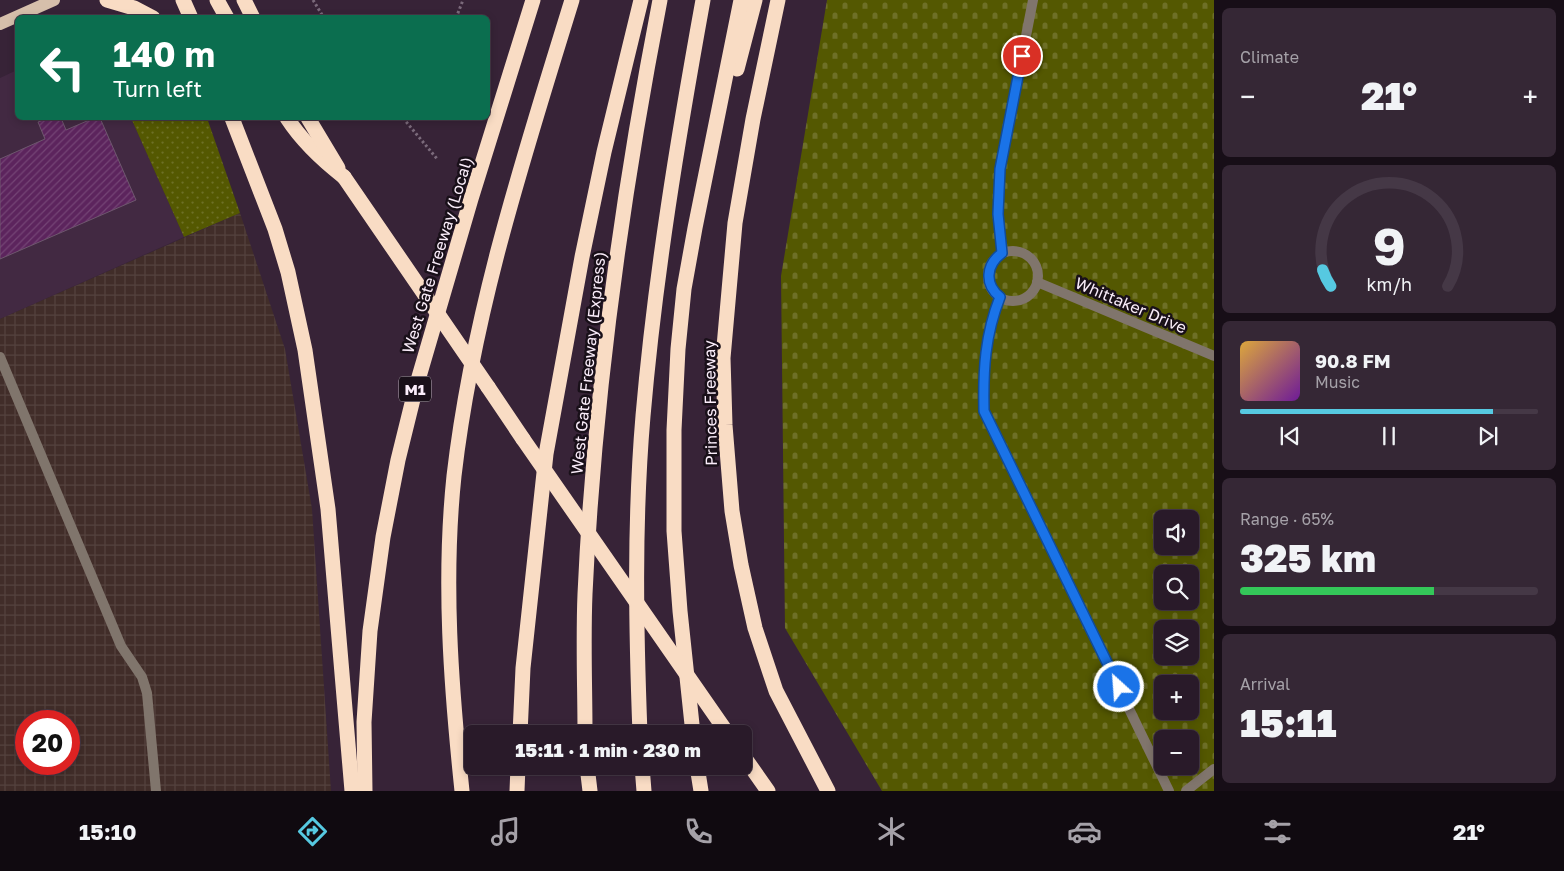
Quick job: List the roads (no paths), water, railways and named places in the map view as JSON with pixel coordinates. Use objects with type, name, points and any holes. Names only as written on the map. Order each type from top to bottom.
[{"type":"highway","points":[[107,0],[134,8],[147,15]]},
{"type":"highway","points":[[182,0],[190,15]]},
{"type":"highway","points":[[217,0],[225,15]]},
{"type":"highway","points":[[244,0],[252,15]]},
{"type":"highway","name":"West Gate Freeway (Local)","points":[[365,791],[364,722],[370,631],[383,537],[398,460],[416,387],[460,237],[533,0]]},
{"type":"highway","points":[[462,791],[452,700],[449,559],[456,467],[466,393],[485,302],[526,150],[572,0]]},
{"type":"highway","points":[[520,725],[523,668],[546,454],[604,152],[641,0]]},
{"type":"highway","name":"West Gate Freeway (Express)","points":[[585,725],[585,596],[594,451],[616,260],[643,86],[660,0]]},
{"type":"highway","points":[[640,725],[636,609],[637,527],[643,417],[658,276],[686,94],[703,0]]},
{"type":"highway","points":[[692,725],[674,532],[674,430],[678,349],[684,289],[695,228],[741,0]]},
{"type":"highway","points":[[695,228],[755,0]]},
{"type":"highway","name":"Princes Freeway","points":[[778,0],[753,119],[735,223],[724,358],[724,425],[732,511],[741,565],[755,628],[776,691],[828,791]]},
{"type":"highway","points":[[233,120],[275,229],[288,272],[305,350],[328,509],[352,791]]},
{"type":"highway","points":[[288,120],[297,133],[324,162],[344,177]]},
{"type":"highway","points":[[309,120],[344,177],[722,725]]},
{"type":"highway","points":[[752,768],[768,791]]},
{"type":"highway","points":[[517,791],[518,775]]},
{"type":"highway","points":[[588,775],[590,791]]},
{"type":"highway","points":[[643,775],[644,791]]},
{"type":"highway","points":[[698,775],[701,791]]},
{"type":"main road","points":[[20,15],[54,0]]},
{"type":"main road","points":[[0,24],[15,17]]},
{"type":"lane","points":[[1002,253],[998,214],[1000,169],[1033,0]]},
{"type":"lane","points":[[1010,251],[1026,255],[1036,267],[1037,282],[1034,289],[1022,299],[1015,300],[1000,297],[990,286],[988,271],[996,258],[1002,253],[1010,251]]},
{"type":"lane","name":"Whittaker Drive","points":[[1037,282],[1214,356]]},
{"type":"lane","points":[[1000,297],[987,337],[983,378],[984,411],[1169,791]]},
{"type":"lane","points":[[0,357],[120,646],[142,677],[147,693],[156,791]]},
{"type":"lane","points":[[1186,791],[1214,769]]}]
